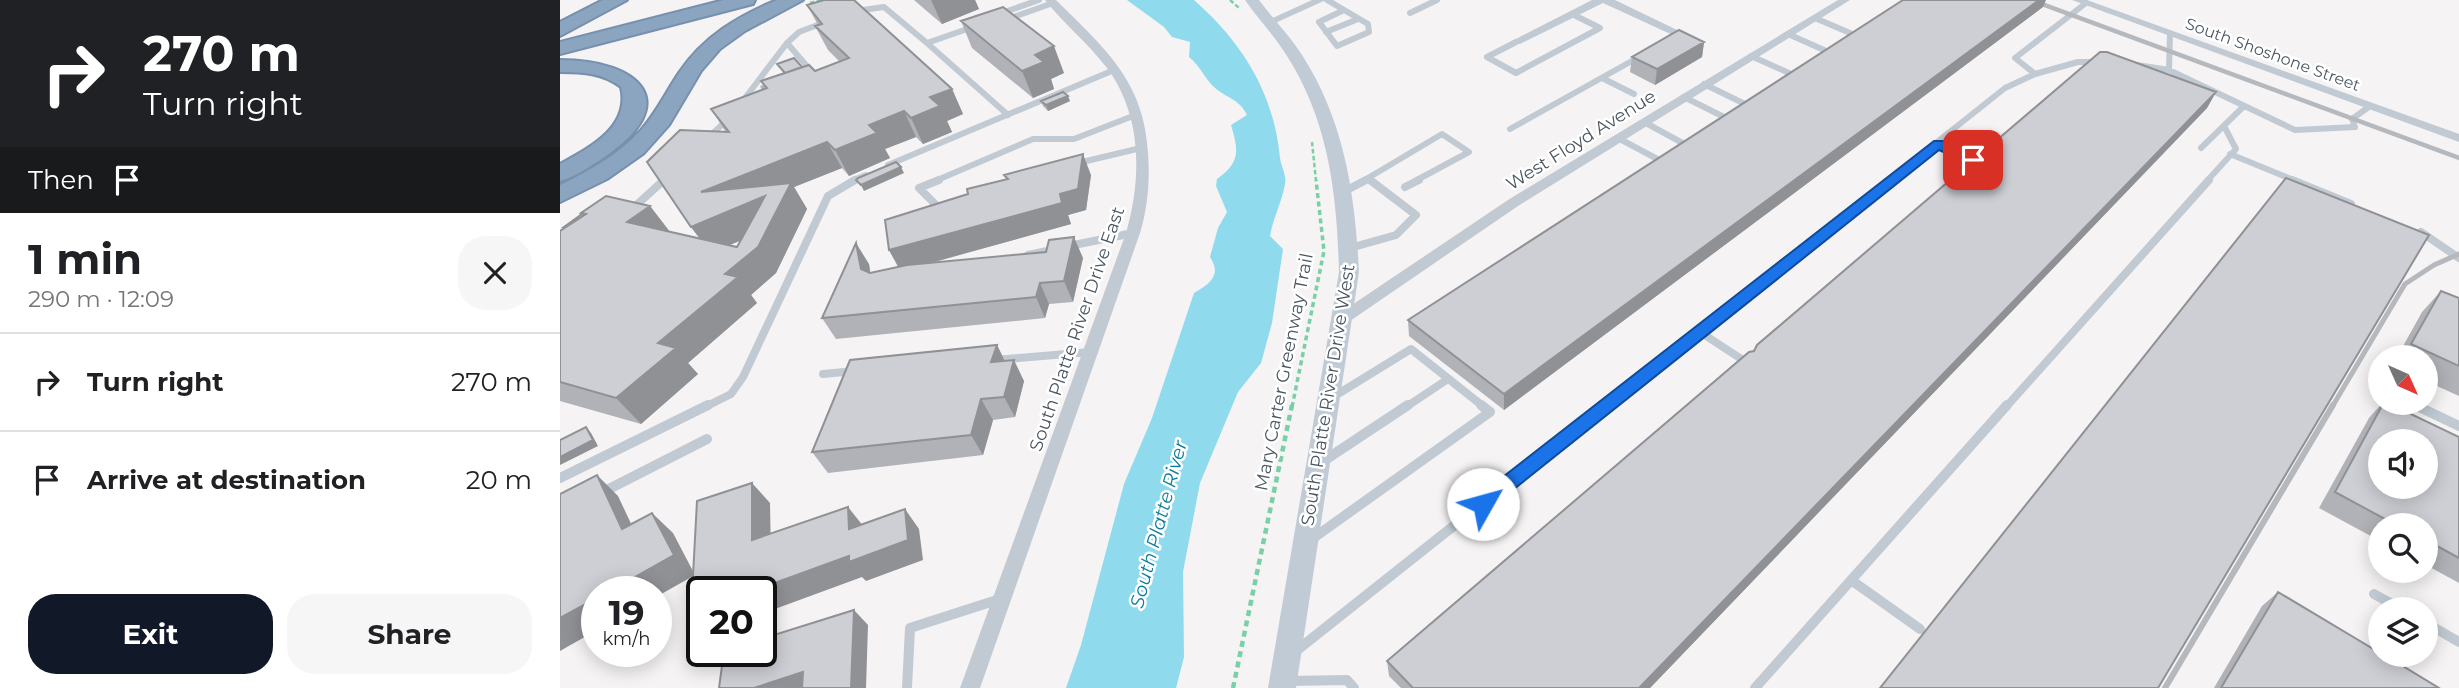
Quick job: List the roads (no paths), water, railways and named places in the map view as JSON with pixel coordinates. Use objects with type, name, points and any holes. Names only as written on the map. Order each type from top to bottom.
[{"type":"highway","points":[[560,30],[618,0]]},
{"type":"highway","points":[[560,38],[711,0]]},
{"type":"highway","points":[[560,48],[746,0]]},
{"type":"highway","points":[[560,195],[602,172],[645,140],[656,127],[692,68],[712,46],[761,15],[794,0]]},
{"type":"highway","points":[[560,66],[588,67],[613,73],[631,85],[636,103],[625,126],[613,139],[560,174]]},
{"type":"street","points":[[1269,22],[1321,0]]},
{"type":"street","points":[[1516,42],[1600,0]]},
{"type":"street","points":[[1606,0],[1702,46]]},
{"type":"street","name":"West Floyd Avenue","points":[[1342,319],[1513,203],[1751,55],[1845,0]]},
{"type":"street","name":"South Platte River Drive East","points":[[970,688],[1133,233],[1140,203],[1141,148],[1138,114],[1114,70],[1047,1]]},
{"type":"street","name":"South Shoshone Street","points":[[2081,2],[2459,138]]},
{"type":"street","name":"South Platte River Drive West","points":[[1248,7],[1269,22],[1294,55],[1326,115],[1336,142],[1345,191],[1349,248],[1349,272],[1342,319],[1283,684]]},
{"type":"lane","points":[[1327,0],[1368,24],[1369,32],[1337,46],[1318,22],[1344,10]]},
{"type":"lane","points":[[1410,13],[1437,0]]},
{"type":"lane","points":[[993,16],[1047,1]]},
{"type":"lane","points":[[999,22],[1047,1]]},
{"type":"lane","points":[[2035,74],[2015,58],[2081,2]]},
{"type":"lane","points":[[848,14],[884,7],[1008,115]]},
{"type":"lane","points":[[1516,42],[1486,57],[1516,73],[1600,28],[1572,14]]},
{"type":"lane","points":[[739,106],[787,43],[799,32],[835,18]]},
{"type":"lane","points":[[1815,18],[1850,33]]},
{"type":"lane","points":[[1326,32],[1358,19]]},
{"type":"lane","points":[[927,43],[975,26]]},
{"type":"lane","points":[[1667,40],[1678,34]]},
{"type":"lane","points":[[1788,34],[1824,50]]},
{"type":"lane","points":[[2169,70],[2170,34]]},
{"type":"lane","points":[[787,43],[822,83]]},
{"type":"lane","points":[[1510,129],[1646,53]]},
{"type":"lane","points":[[1751,55],[1789,73]]},
{"type":"lane","points":[[1287,658],[1938,144],[2005,88],[2035,74],[2078,62],[2104,61]]},
{"type":"lane","points":[[2128,64],[2169,70],[2295,130],[2355,127],[2353,119],[2370,106]]},
{"type":"lane","points":[[560,478],[731,394],[743,377],[828,196],[842,185],[1114,70]]},
{"type":"lane","points":[[1602,78],[1634,94]]},
{"type":"lane","points":[[1704,84],[1749,106]]},
{"type":"lane","points":[[1684,97],[1724,117]]},
{"type":"lane","points":[[2201,148],[2244,106]]},
{"type":"lane","points":[[937,206],[919,188],[1033,139],[1074,139],[1138,114]]},
{"type":"lane","points":[[703,142],[731,116]]},
{"type":"lane","points":[[1644,122],[1688,146]]},
{"type":"lane","points":[[1755,688],[2236,149],[2224,126]]},
{"type":"lane","points":[[1345,191],[1381,173],[1394,159],[1442,134],[1469,152],[1405,187]]},
{"type":"lane","points":[[1618,138],[1663,162]]},
{"type":"lane","points":[[1938,144],[1973,160]]},
{"type":"lane","points":[[1065,166],[1141,148]]},
{"type":"lane","points":[[2230,154],[2365,210]]},
{"type":"lane","points":[[628,213],[675,169]]},
{"type":"lane","points":[[1349,248],[1390,238],[1411,226],[1416,215],[1369,179]]},
{"type":"lane","points":[[932,218],[944,213]]},
{"type":"lane","points":[[2413,229],[2459,258]]},
{"type":"lane","points":[[1014,258],[1133,233]]},
{"type":"lane","points":[[1700,332],[1746,362]]},
{"type":"lane","points":[[1305,544],[1490,412],[1411,349],[1328,400]]},
{"type":"lane","points":[[984,361],[1090,352]]},
{"type":"lane","points":[[823,374],[863,371]]},
{"type":"lane","points":[[1318,465],[1448,379]]},
{"type":"lane","points":[[2436,415],[2459,426]]},
{"type":"lane","points":[[595,496],[706,439]]},
{"type":"lane","points":[[1851,580],[1920,629]]},
{"type":"lane","points":[[2374,594],[2379,597]]},
{"type":"lane","points":[[907,688],[910,628],[1003,598]]},
{"type":"lane","points":[[2438,630],[2459,642]]},
{"type":"lane","points":[[1283,684],[1347,680],[1354,688]]},
{"type":"water","name":"South Platte River","points":[[1127,0],[1194,0],[1227,33],[1253,70],[1271,112],[1285,178],[1284,191],[1270,236],[1283,249],[1272,323],[1261,363],[1238,392],[1200,483],[1183,572],[1184,657],[1176,688],[1066,688],[1081,645],[1124,484],[1152,418],[1194,293],[1205,286],[1214,274],[1215,269],[1210,257],[1218,228],[1227,212],[1216,186],[1217,179],[1230,167],[1236,156],[1231,125],[1247,115],[1237,102],[1214,87],[1189,57],[1190,42],[1172,37],[1164,27]]},
{"type":"railway","points":[[2031,0],[2459,158]]},
{"type":"railway","points":[[2332,407],[2405,284],[2434,265],[2459,254]]},
{"type":"railway","points":[[2165,688],[2333,405]]}]
